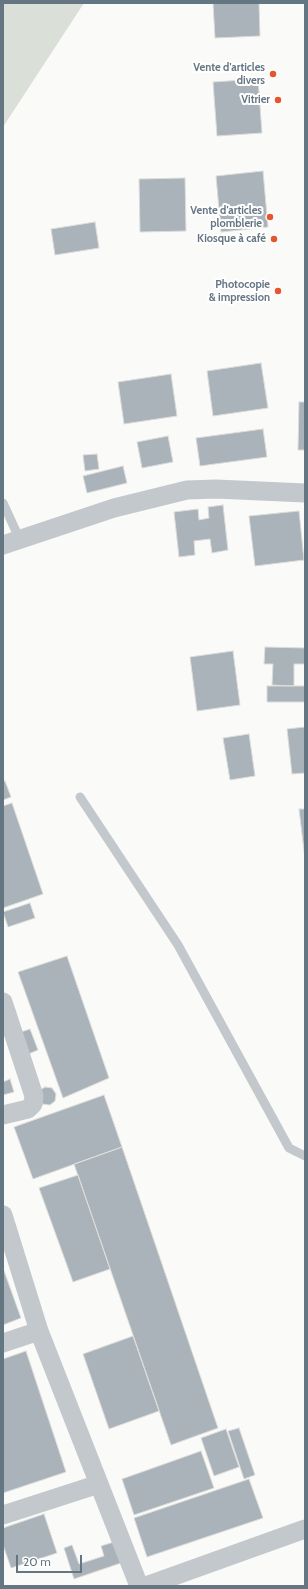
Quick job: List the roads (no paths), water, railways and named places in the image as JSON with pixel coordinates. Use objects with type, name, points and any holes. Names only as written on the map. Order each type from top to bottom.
[{"type":"street","points":[[11,542],[114,508],[187,490],[216,489],[305,493]]},
{"type":"street","points":[[3,1002],[34,1096],[33,1104],[28,1109],[3,1115]]},
{"type":"street","points":[[3,1215],[39,1331],[139,1586]]},
{"type":"street","points":[[3,1343],[39,1331]]},
{"type":"street","points":[[3,1515],[99,1484]]},
{"type":"street","points":[[146,1586],[305,1529]]},
{"type":"lane","points":[[3,503],[11,542]]},
{"type":"lane","points":[[80,796],[178,945],[288,1148],[305,1156]]},
{"type":"place","name":"Vente d'articles divers","points":[[273,74]]},
{"type":"place","name":"Vitrier","points":[[278,100]]},
{"type":"place","name":"Vente d'articles plomblerie","points":[[270,217]]},
{"type":"place","name":"Kiosque à café","points":[[274,239]]},
{"type":"place","name":"Photocopie & impression","points":[[278,291]]}]
